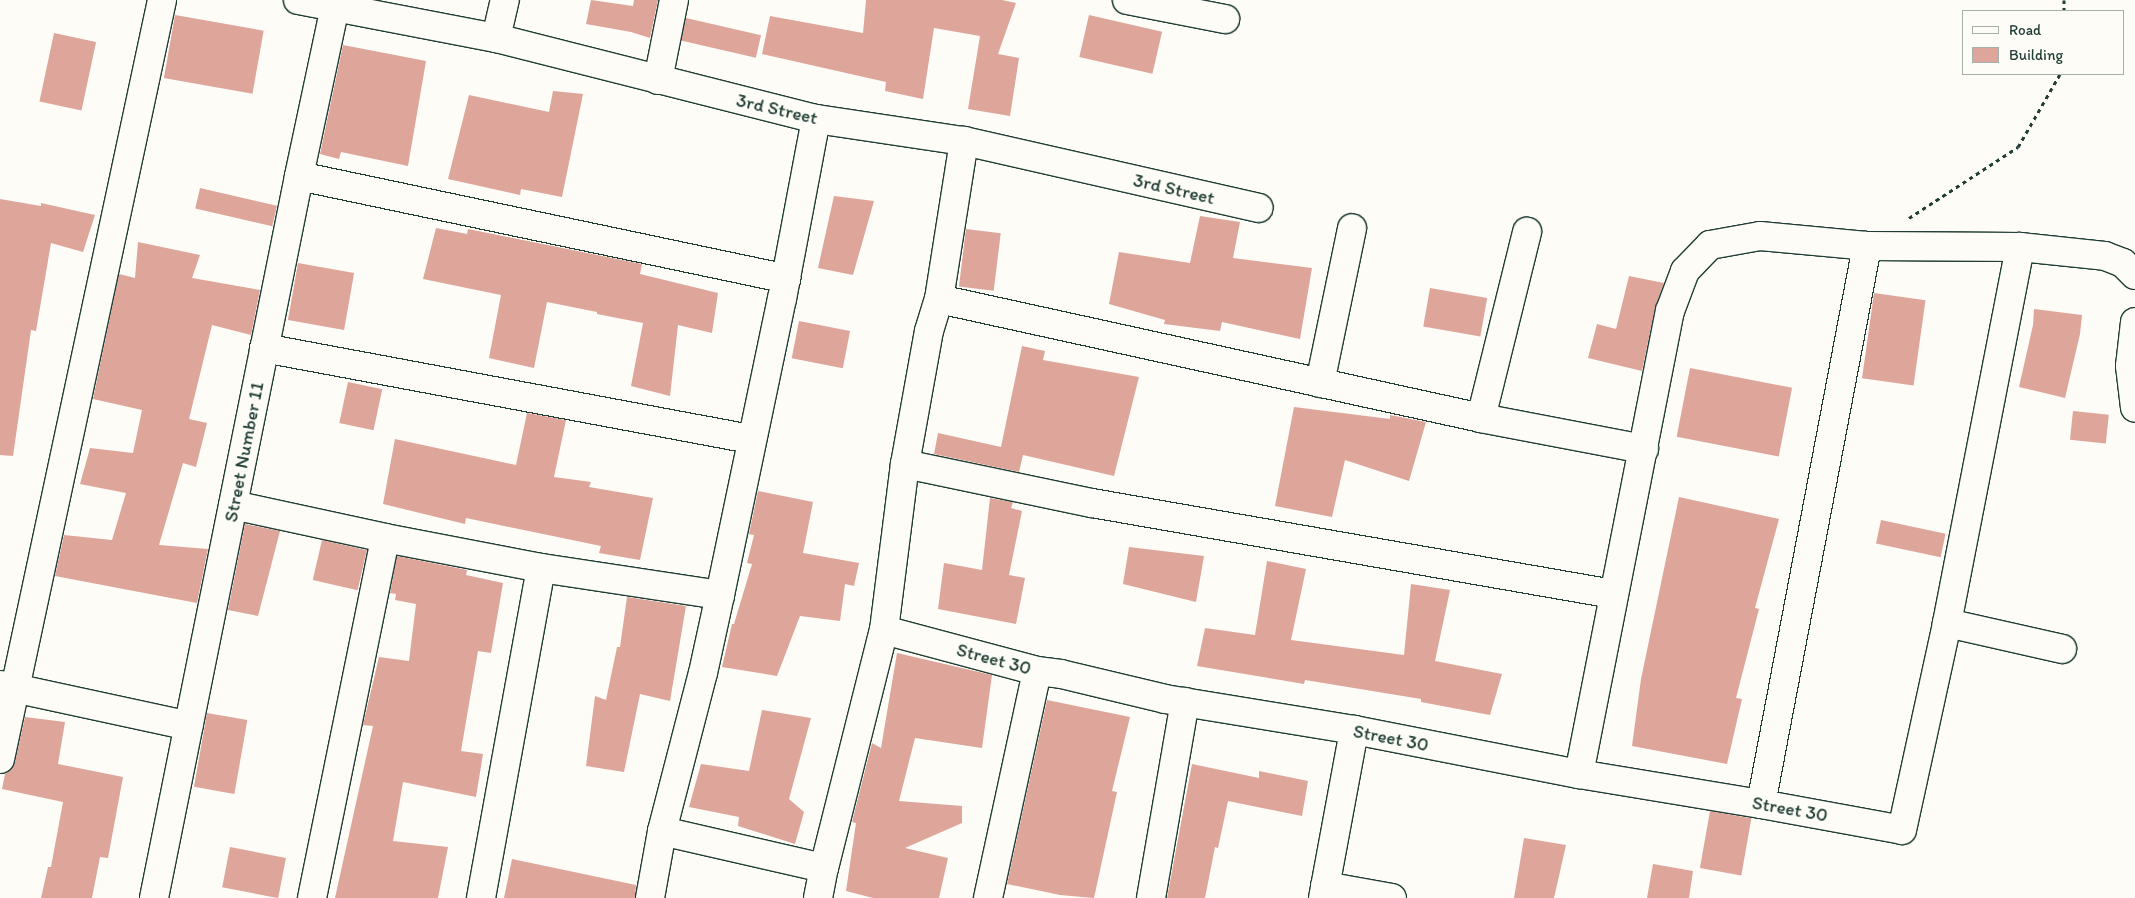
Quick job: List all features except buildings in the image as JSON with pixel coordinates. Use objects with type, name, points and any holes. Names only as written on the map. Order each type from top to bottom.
[{"type":"street","points":[[0,759],[7,687],[162,0]]},
{"type":"street","name":"3rd Street","points":[[298,0],[496,38],[816,119],[964,141],[1258,208]]},
{"type":"street","points":[[496,38],[505,0]]},
{"type":"street","points":[[658,80],[674,0]]},
{"type":"street","points":[[1127,0],[1225,19]]},
{"type":"street","name":"Street Number 11","points":[[154,898],[264,348],[335,7]]},
{"type":"street","points":[[650,898],[662,831],[703,673],[720,596],[786,279],[816,119]]},
{"type":"street","points":[[818,898],[884,630],[905,464],[929,331],[939,300],[964,141]]},
{"type":"street","points":[[299,176],[786,279]]},
{"type":"street","points":[[1320,383],[1352,228]]},
{"type":"street","points":[[1481,418],[1527,232]]},
{"type":"street","points":[[1579,774],[1670,311],[1684,271],[1710,245],[1760,236],[1867,246],[2020,247],[2105,256],[2123,264],[2135,275]]},
{"type":"street","points":[[1761,804],[1867,246]]},
{"type":"street","points":[[2020,247],[1947,623],[2062,649]]},
{"type":"street","points":[[939,300],[1481,418],[1644,449]]},
{"type":"street","points":[[2135,322],[2130,366],[2135,408]]},
{"type":"street","points":[[264,348],[752,439]]},
{"type":"street","points":[[905,464],[1092,503],[1613,594]]},
{"type":"street","points":[[233,504],[385,538],[541,568],[720,596]]},
{"type":"street","points":[[312,898],[385,538]]},
{"type":"street","points":[[481,898],[541,568]]},
{"type":"street","name":"Street 30","points":[[884,630],[1037,671],[1185,702],[1354,730],[1579,774],[1761,804],[1902,830],[1947,623]]},
{"type":"street","points":[[988,898],[1037,671]]},
{"type":"street","points":[[7,687],[189,726]]},
{"type":"street","points":[[1151,898],[1185,702]]},
{"type":"street","points":[[1354,730],[1324,892],[1392,898]]},
{"type":"street","points":[[662,831],[824,868]]},
{"type":"path","points":[[1906,220],[2018,147],[2059,75]]}]
